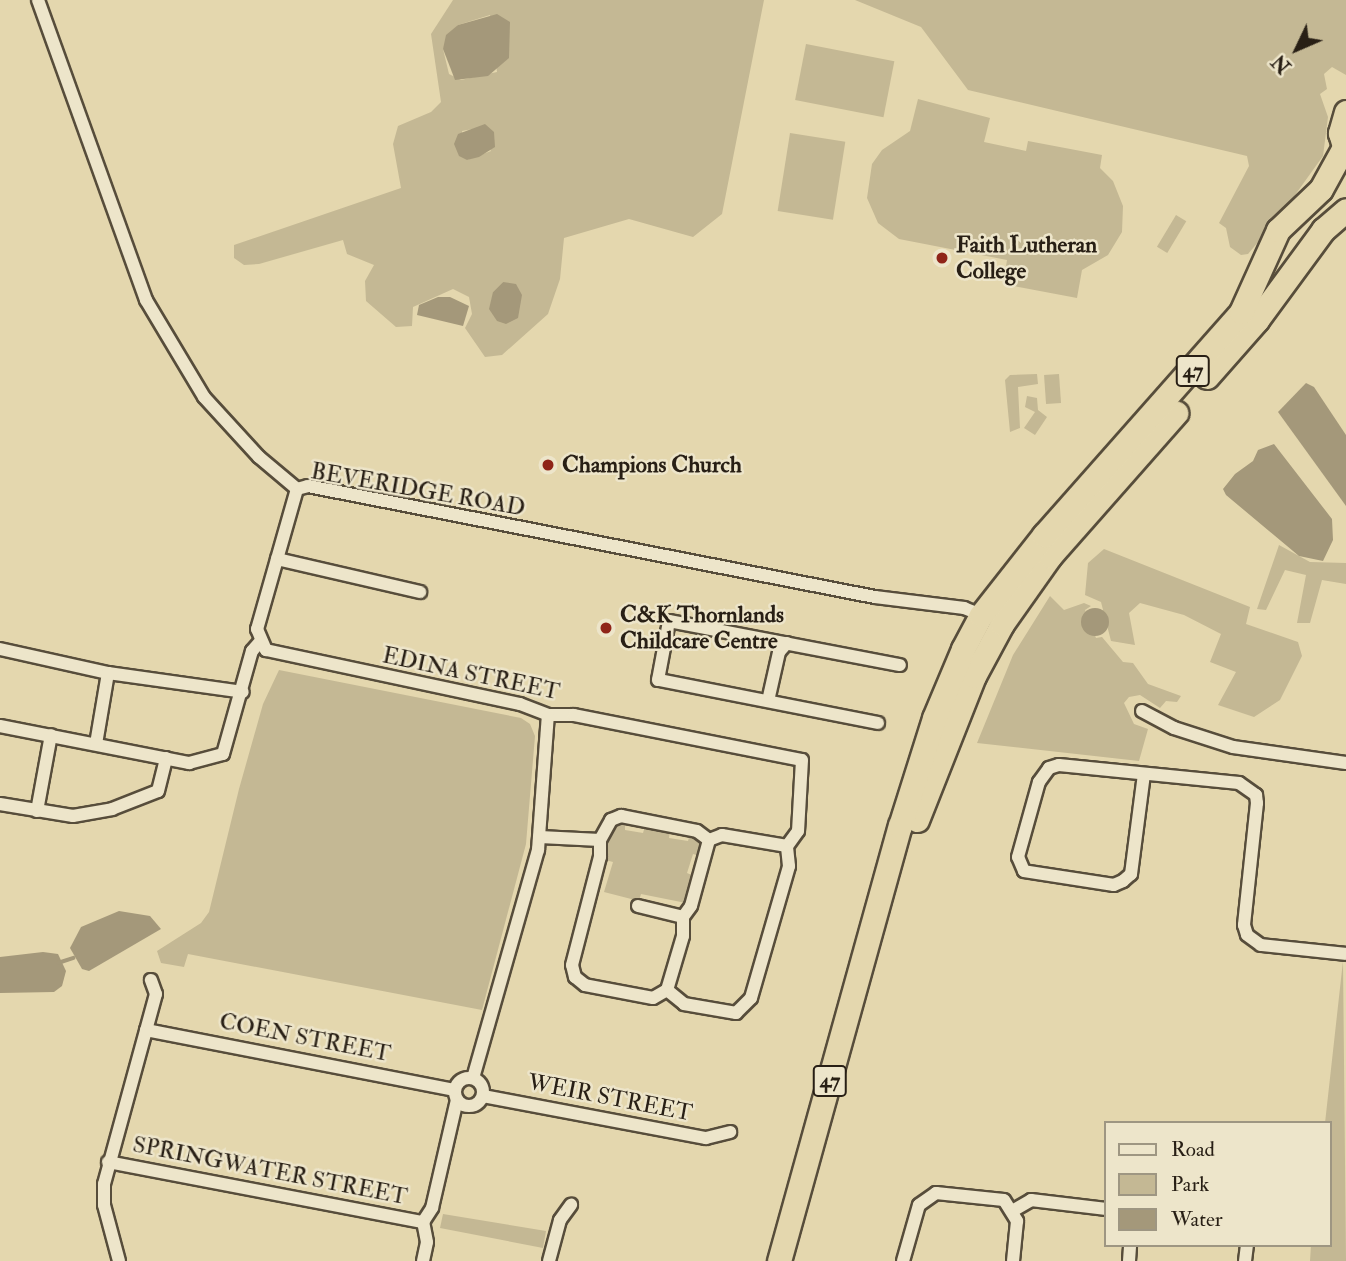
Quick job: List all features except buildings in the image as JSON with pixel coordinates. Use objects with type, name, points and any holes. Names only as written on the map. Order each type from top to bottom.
[{"type":"highway","points":[[1345,151],[1340,133],[1346,112]]},
{"type":"highway","name":"47","points":[[779,1261],[934,718],[1044,535],[1241,312],[1278,230],[1321,189],[1345,151]]},
{"type":"highway","name":"47","points":[[992,619],[1257,320],[1323,230],[1346,210]]},
{"type":"street","name":"BEVERIDGE ROAD","points":[[38,0],[146,300],[204,397],[259,457],[297,489],[308,486],[614,548],[992,619]]},
{"type":"street","points":[[0,726],[189,763],[223,754],[243,692],[252,651],[259,643],[257,629],[297,489]]},
{"type":"street","points":[[277,559],[421,592]]},
{"type":"street","points":[[878,723],[658,680],[669,621],[900,665]]},
{"type":"street","name":"EDINA STREET","points":[[259,643],[278,656],[520,704],[548,715],[574,715],[802,761],[799,831],[787,846]]},
{"type":"street","points":[[768,701],[779,652],[787,643]]},
{"type":"street","points":[[0,649],[108,673],[243,692]]},
{"type":"street","points":[[96,744],[108,673]]},
{"type":"street","points":[[1142,711],[1174,728],[1233,747],[1346,763]]},
{"type":"street","points":[[472,1078],[540,837],[548,715]]},
{"type":"street","points":[[37,811],[51,735]]},
{"type":"street","points":[[0,804],[73,816],[152,794],[160,786],[166,758]]},
{"type":"street","points":[[1144,774],[1130,874],[1124,881],[1114,885],[1024,871],[1018,857],[1039,782],[1049,768],[1059,765],[1144,774],[1248,787],[1257,803],[1244,925],[1247,935],[1261,945],[1346,954]]},
{"type":"street","points":[[621,816],[697,831],[709,840],[691,906],[683,917],[683,936],[667,990],[653,998],[584,985],[575,977],[572,965],[600,857],[600,840],[611,820],[621,816]]},
{"type":"street","points":[[667,990],[684,1004],[736,1013],[745,1008],[789,866],[787,846],[722,835],[709,840]]},
{"type":"street","points":[[540,837],[600,840]]},
{"type":"street","points":[[638,906],[683,917]]},
{"type":"street","points":[[119,1261],[104,1205],[108,1161],[156,994],[151,980]]},
{"type":"street","name":"COEN STREET","points":[[146,1030],[478,1101]]},
{"type":"street","points":[[423,1261],[427,1242],[423,1222],[432,1208],[451,1132],[459,1082],[472,1078]]},
{"type":"street","points":[[451,1132],[478,1101],[482,1087],[472,1078]]},
{"type":"street","name":"WEIR STREET","points":[[478,1101],[706,1138],[730,1132]]},
{"type":"street","name":"SPRINGWATER STREET","points":[[108,1161],[423,1222]]},
{"type":"street","points":[[903,1261],[919,1205],[936,1193],[1004,1200],[1014,1210],[1013,1261]]},
{"type":"street","points":[[1014,1210],[1031,1200],[1104,1209]]},
{"type":"street","points":[[549,1261],[560,1220],[571,1205]]},
{"type":"green space","points":[[453,0],[764,0],[722,214],[693,237],[629,219],[564,238],[560,279],[548,314],[502,355],[485,357],[465,328],[472,314],[469,297],[453,289],[413,307],[412,326],[396,327],[366,301],[365,281],[374,265],[347,254],[343,240],[259,264],[244,265],[234,258],[234,245],[401,188],[393,144],[398,126],[431,112],[441,102],[431,34]],"holes":[[[490,15],[497,72],[461,80],[449,74],[443,49],[458,25]],[[478,128],[491,151],[467,160],[462,131]],[[503,282],[521,299],[518,308],[497,321],[493,292]]]},
{"type":"green space","points":[[855,0],[1346,0],[1346,75],[1332,67],[1324,74],[1327,89],[1320,94],[1328,117],[1323,156],[1280,216],[1248,254],[1241,255],[1230,247],[1226,228],[1219,223],[1249,166],[1247,156],[968,90],[921,27]]},
{"type":"green space","points":[[806,44],[894,61],[883,117],[795,100]]},
{"type":"green space","points":[[918,99],[990,118],[984,142],[1026,151],[1028,141],[1102,155],[1100,168],[1113,181],[1123,206],[1122,232],[1108,255],[1082,270],[1077,298],[1003,284],[1007,260],[899,239],[878,223],[867,198],[872,164],[882,150],[910,131]]},
{"type":"green space","points":[[790,133],[845,142],[833,220],[778,211]]},
{"type":"green space","points":[[1176,215],[1186,221],[1167,253],[1157,247]]},
{"type":"green space","points":[[1037,374],[1038,384],[1018,387],[1020,428],[1010,432],[1005,380],[1010,375]]},
{"type":"green space","points":[[1059,374],[1061,403],[1046,404],[1044,375]]},
{"type":"green space","points":[[1027,396],[1037,398],[1038,410],[1047,417],[1035,435],[1024,428],[1035,412],[1025,407]]},
{"type":"green space","points":[[1279,545],[1310,562],[1346,563],[1346,584],[1322,580],[1310,623],[1297,623],[1306,575],[1285,570],[1266,610],[1257,609]]},
{"type":"green space","points":[[1104,549],[1250,607],[1246,624],[1298,642],[1302,656],[1280,700],[1254,717],[1218,705],[1236,672],[1210,662],[1221,634],[1184,615],[1140,603],[1129,613],[1135,645],[1111,641],[1101,602],[1085,595],[1088,563]]},
{"type":"green space","points":[[1050,596],[1064,610],[1084,603],[1091,606],[1085,610],[1096,638],[1102,637],[1123,662],[1133,663],[1148,684],[1181,696],[1177,702],[1166,701],[1160,708],[1140,695],[1129,697],[1124,703],[1134,724],[1148,729],[1139,761],[977,743],[1013,655]]},
{"type":"green space","points":[[279,670],[521,718],[530,724],[535,736],[526,844],[482,1010],[188,954],[184,967],[161,963],[157,951],[201,923],[209,912],[263,704]]},
{"type":"green space","points":[[621,822],[625,822],[625,830],[643,833],[645,826],[670,830],[669,838],[688,841],[690,834],[699,840],[700,856],[693,854],[687,873],[694,876],[686,903],[641,894],[639,901],[604,892],[613,862],[605,860],[604,845]]},
{"type":"green space","points":[[1343,961],[1346,1261],[1310,1261],[1311,1247],[1332,1247],[1332,1121],[1325,1121]]},
{"type":"green space","points":[[443,1214],[546,1231],[543,1248],[440,1228]]},
{"type":"water","points":[[497,14],[510,22],[509,58],[488,76],[455,80],[443,49],[446,35],[458,25]]},
{"type":"water","points":[[485,124],[494,132],[495,147],[479,157],[467,160],[459,156],[454,144],[458,134]]},
{"type":"water","points":[[503,282],[516,284],[522,295],[518,318],[506,324],[497,321],[489,309],[493,292]]},
{"type":"water","points":[[438,297],[450,297],[469,306],[463,326],[417,315],[419,305]]},
{"type":"water","points":[[1306,383],[1314,387],[1346,435],[1346,506],[1278,412]]},
{"type":"water","points":[[1274,444],[1332,519],[1333,540],[1323,561],[1299,556],[1226,495],[1223,489],[1235,474],[1253,461],[1258,450]]},
{"type":"water","points":[[1095,608],[1105,612],[1109,622],[1105,632],[1095,636],[1085,632],[1081,622],[1085,612]]},
{"type":"water","points":[[119,911],[150,916],[161,929],[89,971],[82,969],[70,948],[81,927]]},
{"type":"water","points":[[43,952],[58,954],[66,971],[62,986],[54,992],[0,993],[0,957]]},
{"type":"waterway","points":[[58,963],[73,958]]},
{"type":"place","name":"Faith Lutheran College","points":[[942,258]]},
{"type":"place","name":"Champions Church","points":[[548,465]]},
{"type":"place","name":"C&K Thornlands Childcare Centre","points":[[606,628]]}]
